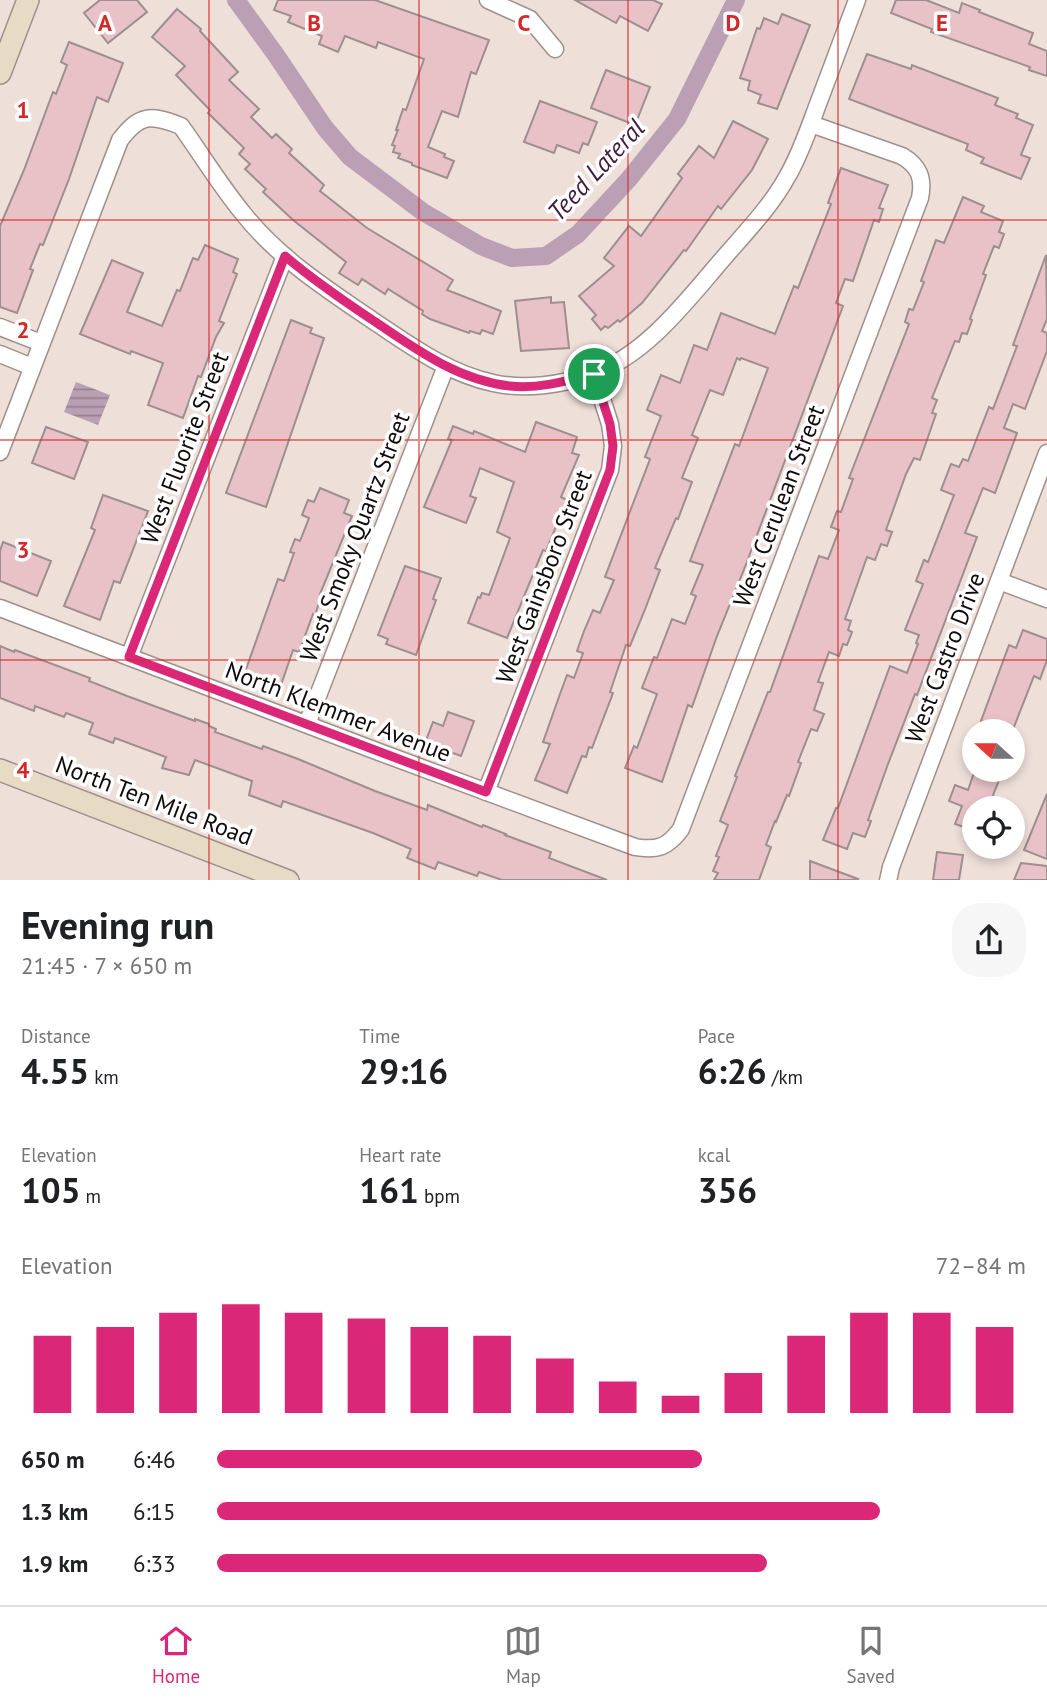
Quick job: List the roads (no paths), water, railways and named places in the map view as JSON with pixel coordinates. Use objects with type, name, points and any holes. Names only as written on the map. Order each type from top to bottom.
[{"type":"main road","points":[[0,73],[28,0]]},
{"type":"main road","name":"North Ten Mile Road","points":[[0,771],[288,880]]},
{"type":"street","points":[[488,0],[530,19],[555,49]]},
{"type":"street","points":[[0,452],[120,140],[133,123],[148,117],[181,126],[243,214],[285,256],[310,278],[421,353],[446,366],[491,383],[512,386],[564,382],[594,374],[634,351],[669,322],[780,189],[811,124],[857,0]]},
{"type":"street","name":"West Cerulean Street","points":[[663,848],[674,840],[686,816],[920,198],[923,184],[913,163],[902,156],[811,124]]},
{"type":"street","name":"West Fluorite Street","points":[[129,657],[285,256]]},
{"type":"street","points":[[0,327],[41,343]]},
{"type":"street","points":[[0,355],[32,367]]},
{"type":"street","name":"West Smoky Quartz Street","points":[[307,724],[446,366]]},
{"type":"street","name":"West Gainsboro Street","points":[[486,792],[610,470],[613,446],[610,424],[594,374]]},
{"type":"street","name":"West Castro Drive","points":[[888,880],[1047,453]]},
{"type":"street","points":[[999,581],[1047,599]]},
{"type":"street","name":"North Klemmer Avenue","points":[[0,608],[635,847],[649,850],[663,848]]},
{"type":"waterway","name":"Teed Lateral","points":[[236,0],[325,128],[350,157],[423,212],[481,246],[512,258],[546,256],[578,234],[629,179],[677,119],[736,0]]}]
